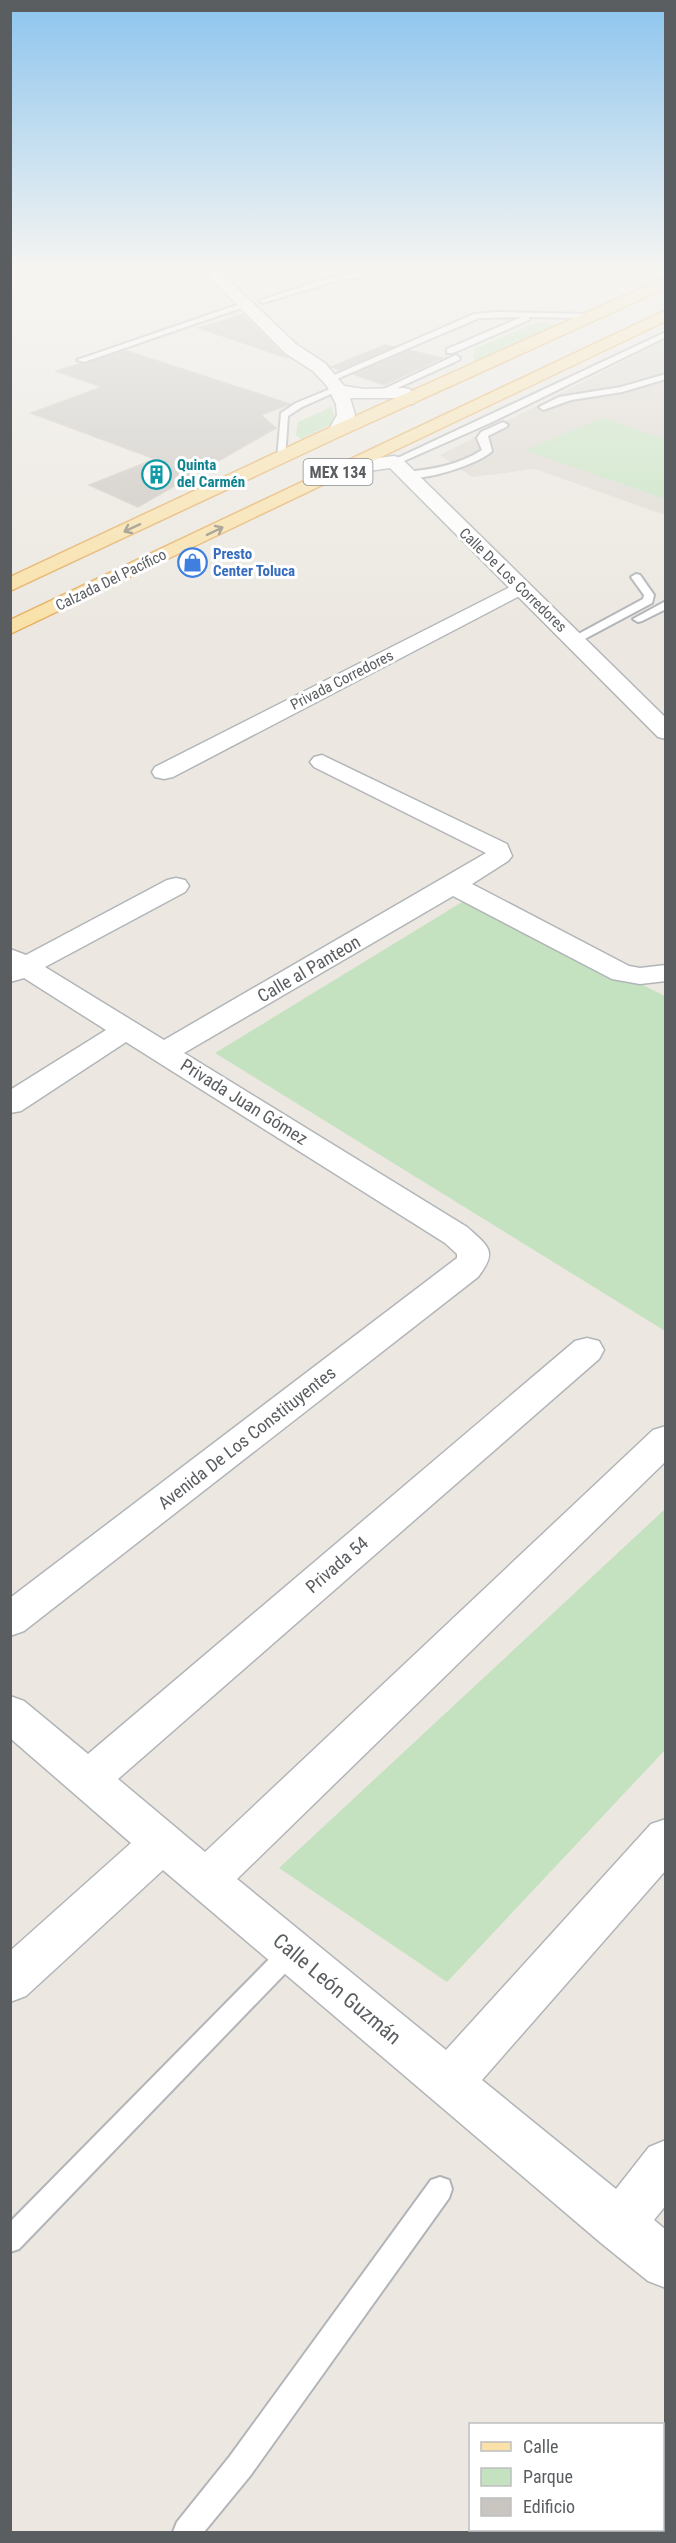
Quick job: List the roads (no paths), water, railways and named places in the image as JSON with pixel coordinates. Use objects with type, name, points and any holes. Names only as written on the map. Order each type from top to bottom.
[{"type":"main road","name":"MEX 134","points":[[10,585],[407,400],[416,389]]},
{"type":"main road","name":"Calzada Del Pacífico","points":[[10,628],[512,389]]},
{"type":"street","points":[[337,389],[346,415],[337,431]]},
{"type":"street","points":[[344,389],[375,395],[404,393],[407,400]]},
{"type":"street","points":[[346,468],[401,469]]},
{"type":"street","name":"Calle De Los Corredores","points":[[401,469],[520,588],[580,644],[666,732]]},
{"type":"street","name":"Privada Corredores","points":[[164,772],[520,588]]},
{"type":"street","name":"Calle al Panteon","points":[[165,1052],[499,856],[498,849],[485,841],[322,762]]},
{"type":"street","points":[[16,965],[176,885]]},
{"type":"street","points":[[453,885],[622,973],[640,976],[666,973]]},
{"type":"street","name":"Privada Juan Gómez","points":[[16,965],[165,1052],[456,1235],[474,1251]]},
{"type":"street","points":[[10,1104],[127,1029]]},
{"type":"street","name":"Avenida De Los Constituyentes","points":[[10,1620],[466,1269],[473,1260],[474,1251]]},
{"type":"street","name":"Privada 54","points":[[87,1780],[587,1350]]},
{"type":"street","points":[[207,1879],[666,1439]]},
{"type":"street","name":"Calle León Guzmán","points":[[10,1713],[448,2083],[666,2263]]},
{"type":"street","points":[[448,2083],[666,1838]]},
{"type":"street","points":[[10,1981],[162,1843]]},
{"type":"street","points":[[619,2225],[666,2164]]},
{"type":"lane","points":[[280,458],[284,415],[333,389]]},
{"type":"lane","points":[[375,395],[385,389]]},
{"type":"lane","points":[[401,469],[487,421],[554,389]]},
{"type":"lane","points":[[532,411],[561,398],[625,389]]},
{"type":"lane","points":[[401,469],[452,469],[472,462],[487,451],[482,438],[484,434],[513,420]]},
{"type":"lane","points":[[580,644],[648,601],[649,595],[636,577]]},
{"type":"lane","points":[[580,644],[666,604]]},
{"type":"lane","points":[[10,2240],[292,1951]]},
{"type":"lane","points":[[187,2532],[240,2466],[440,2189]]},
{"type":"place","name":"Quinta del Carmén","points":[[156,474]]},
{"type":"place","name":"Presto Center Toluca","points":[[192,563]]}]
